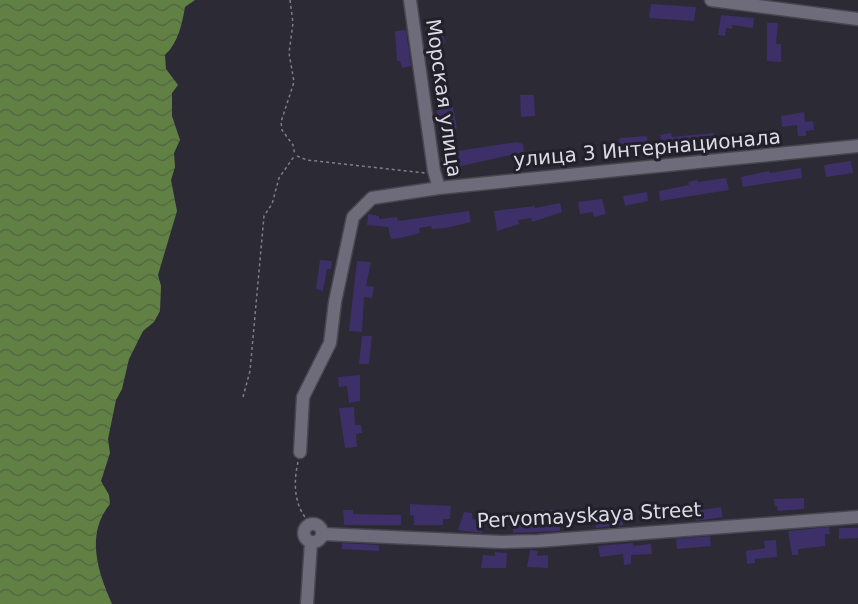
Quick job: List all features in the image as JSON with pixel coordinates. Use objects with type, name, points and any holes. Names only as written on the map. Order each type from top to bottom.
[{"type":"street","name":"Морская улица","points":[[300,452],[303,397],[330,343],[335,302],[353,217],[372,198],[439,188],[434,171],[410,0]]},
{"type":"street","points":[[711,0],[858,19]]},
{"type":"street","name":"улица 3 Интернационала","points":[[439,188],[858,146]]},
{"type":"street","name":"Pervomayskaya Street","points":[[322,534],[526,542],[858,517]]},
{"type":"street","points":[[307,604],[311,542],[304,533],[311,524],[319,526],[322,534],[317,541],[311,542]]},
{"type":"path","points":[[243,397],[250,371],[264,216],[272,204],[279,178],[296,150],[285,136],[281,122],[294,82],[289,53],[293,23],[291,0]]},
{"type":"path","points":[[295,155],[315,161],[406,169],[416,174],[434,171]]},
{"type":"path","points":[[300,452],[295,475],[298,503],[301,514],[311,524]]},
{"type":"water","points":[[0,0],[195,0],[185,7],[176,39],[165,55],[166,69],[178,85],[172,93],[172,116],[180,140],[174,153],[175,167],[171,180],[177,211],[158,275],[161,286],[160,311],[154,322],[143,331],[129,359],[122,389],[116,400],[108,439],[110,453],[101,481],[109,495],[110,504],[98,528],[96,554],[102,579],[112,604],[0,604]]},
{"type":"building","points":[[651,4],[696,7],[694,21],[649,18]]},
{"type":"building","points":[[721,15],[754,18],[753,28],[732,25],[732,29],[726,28],[725,36],[718,35]]},
{"type":"building","points":[[767,23],[778,23],[776,44],[781,44],[781,62],[767,61]]},
{"type":"building","points":[[406,30],[411,66],[402,68],[400,61],[397,61],[395,31]]},
{"type":"building","points":[[443,32],[445,44],[428,47],[426,35]]},
{"type":"building","points":[[520,95],[534,95],[535,116],[521,117]]},
{"type":"building","points":[[453,107],[457,129],[441,132],[437,110]]},
{"type":"building","points":[[804,112],[805,122],[813,121],[814,130],[806,131],[806,136],[798,136],[797,125],[782,127],[781,116]]},
{"type":"building","points":[[671,133],[672,137],[714,133],[714,144],[693,143],[662,147],[660,135]]},
{"type":"building","points":[[647,136],[648,148],[639,148],[639,145],[620,146],[619,138]]},
{"type":"building","points":[[517,142],[523,144],[524,152],[443,170],[441,158],[451,156],[450,152]]},
{"type":"building","points":[[851,161],[853,173],[826,177],[824,165]]},
{"type":"building","points":[[801,168],[802,178],[743,187],[741,177]]},
{"type":"building","points":[[726,178],[729,190],[660,201],[659,191],[689,185],[688,182],[697,180],[698,182]]},
{"type":"building","points":[[647,192],[648,201],[625,206],[623,196]]},
{"type":"building","points":[[602,199],[606,214],[594,217],[593,212],[580,214],[578,202]]},
{"type":"building","points":[[560,203],[562,212],[532,222],[531,218],[518,220],[519,224],[497,231],[494,211],[535,206],[535,208]]},
{"type":"building","points":[[469,211],[471,222],[446,228],[432,229],[431,226],[419,228],[420,233],[400,238],[391,239],[388,227],[367,225],[368,214],[379,216],[379,219],[397,217],[398,221]]},
{"type":"building","points":[[320,260],[332,261],[331,269],[327,269],[323,291],[316,289]]},
{"type":"building","points":[[357,261],[371,262],[366,286],[374,287],[372,298],[364,297],[362,332],[349,331]]},
{"type":"building","points":[[362,336],[372,336],[369,364],[359,364]]},
{"type":"building","points":[[360,375],[360,401],[349,403],[347,386],[339,387],[338,377]]},
{"type":"building","points":[[354,407],[355,425],[361,425],[362,433],[356,434],[357,447],[345,448],[339,408]]},
{"type":"building","points":[[804,498],[804,509],[778,511],[775,506],[774,499]]},
{"type":"building","points":[[410,504],[451,506],[450,519],[443,519],[443,525],[414,525],[414,516],[410,515]]},
{"type":"building","points":[[721,507],[723,517],[696,521],[695,511]]},
{"type":"building","points":[[343,510],[353,510],[353,514],[401,515],[401,525],[344,525]]},
{"type":"building","points":[[541,510],[559,510],[560,531],[513,533],[513,523],[526,523],[526,514],[541,514]]},
{"type":"building","points":[[464,512],[472,513],[472,519],[484,520],[482,533],[458,530]]},
{"type":"building","points":[[622,514],[623,525],[596,528],[595,518]]},
{"type":"building","points":[[829,527],[830,534],[825,534],[825,546],[798,549],[798,555],[792,555],[788,531]]},
{"type":"building","points":[[839,528],[858,528],[858,538],[839,539]]},
{"type":"building","points":[[710,536],[711,546],[677,549],[676,539]]},
{"type":"building","points":[[776,540],[777,557],[755,559],[755,563],[747,564],[746,551],[765,548],[764,541]]},
{"type":"building","points":[[342,543],[379,545],[379,551],[342,549]]},
{"type":"building","points":[[633,543],[633,546],[651,544],[652,554],[631,555],[631,564],[624,565],[623,554],[600,557],[598,546]]},
{"type":"building","points":[[530,550],[538,551],[537,556],[548,555],[548,568],[527,567]]},
{"type":"building","points":[[495,552],[507,553],[506,568],[481,568],[483,555],[495,556]]}]
